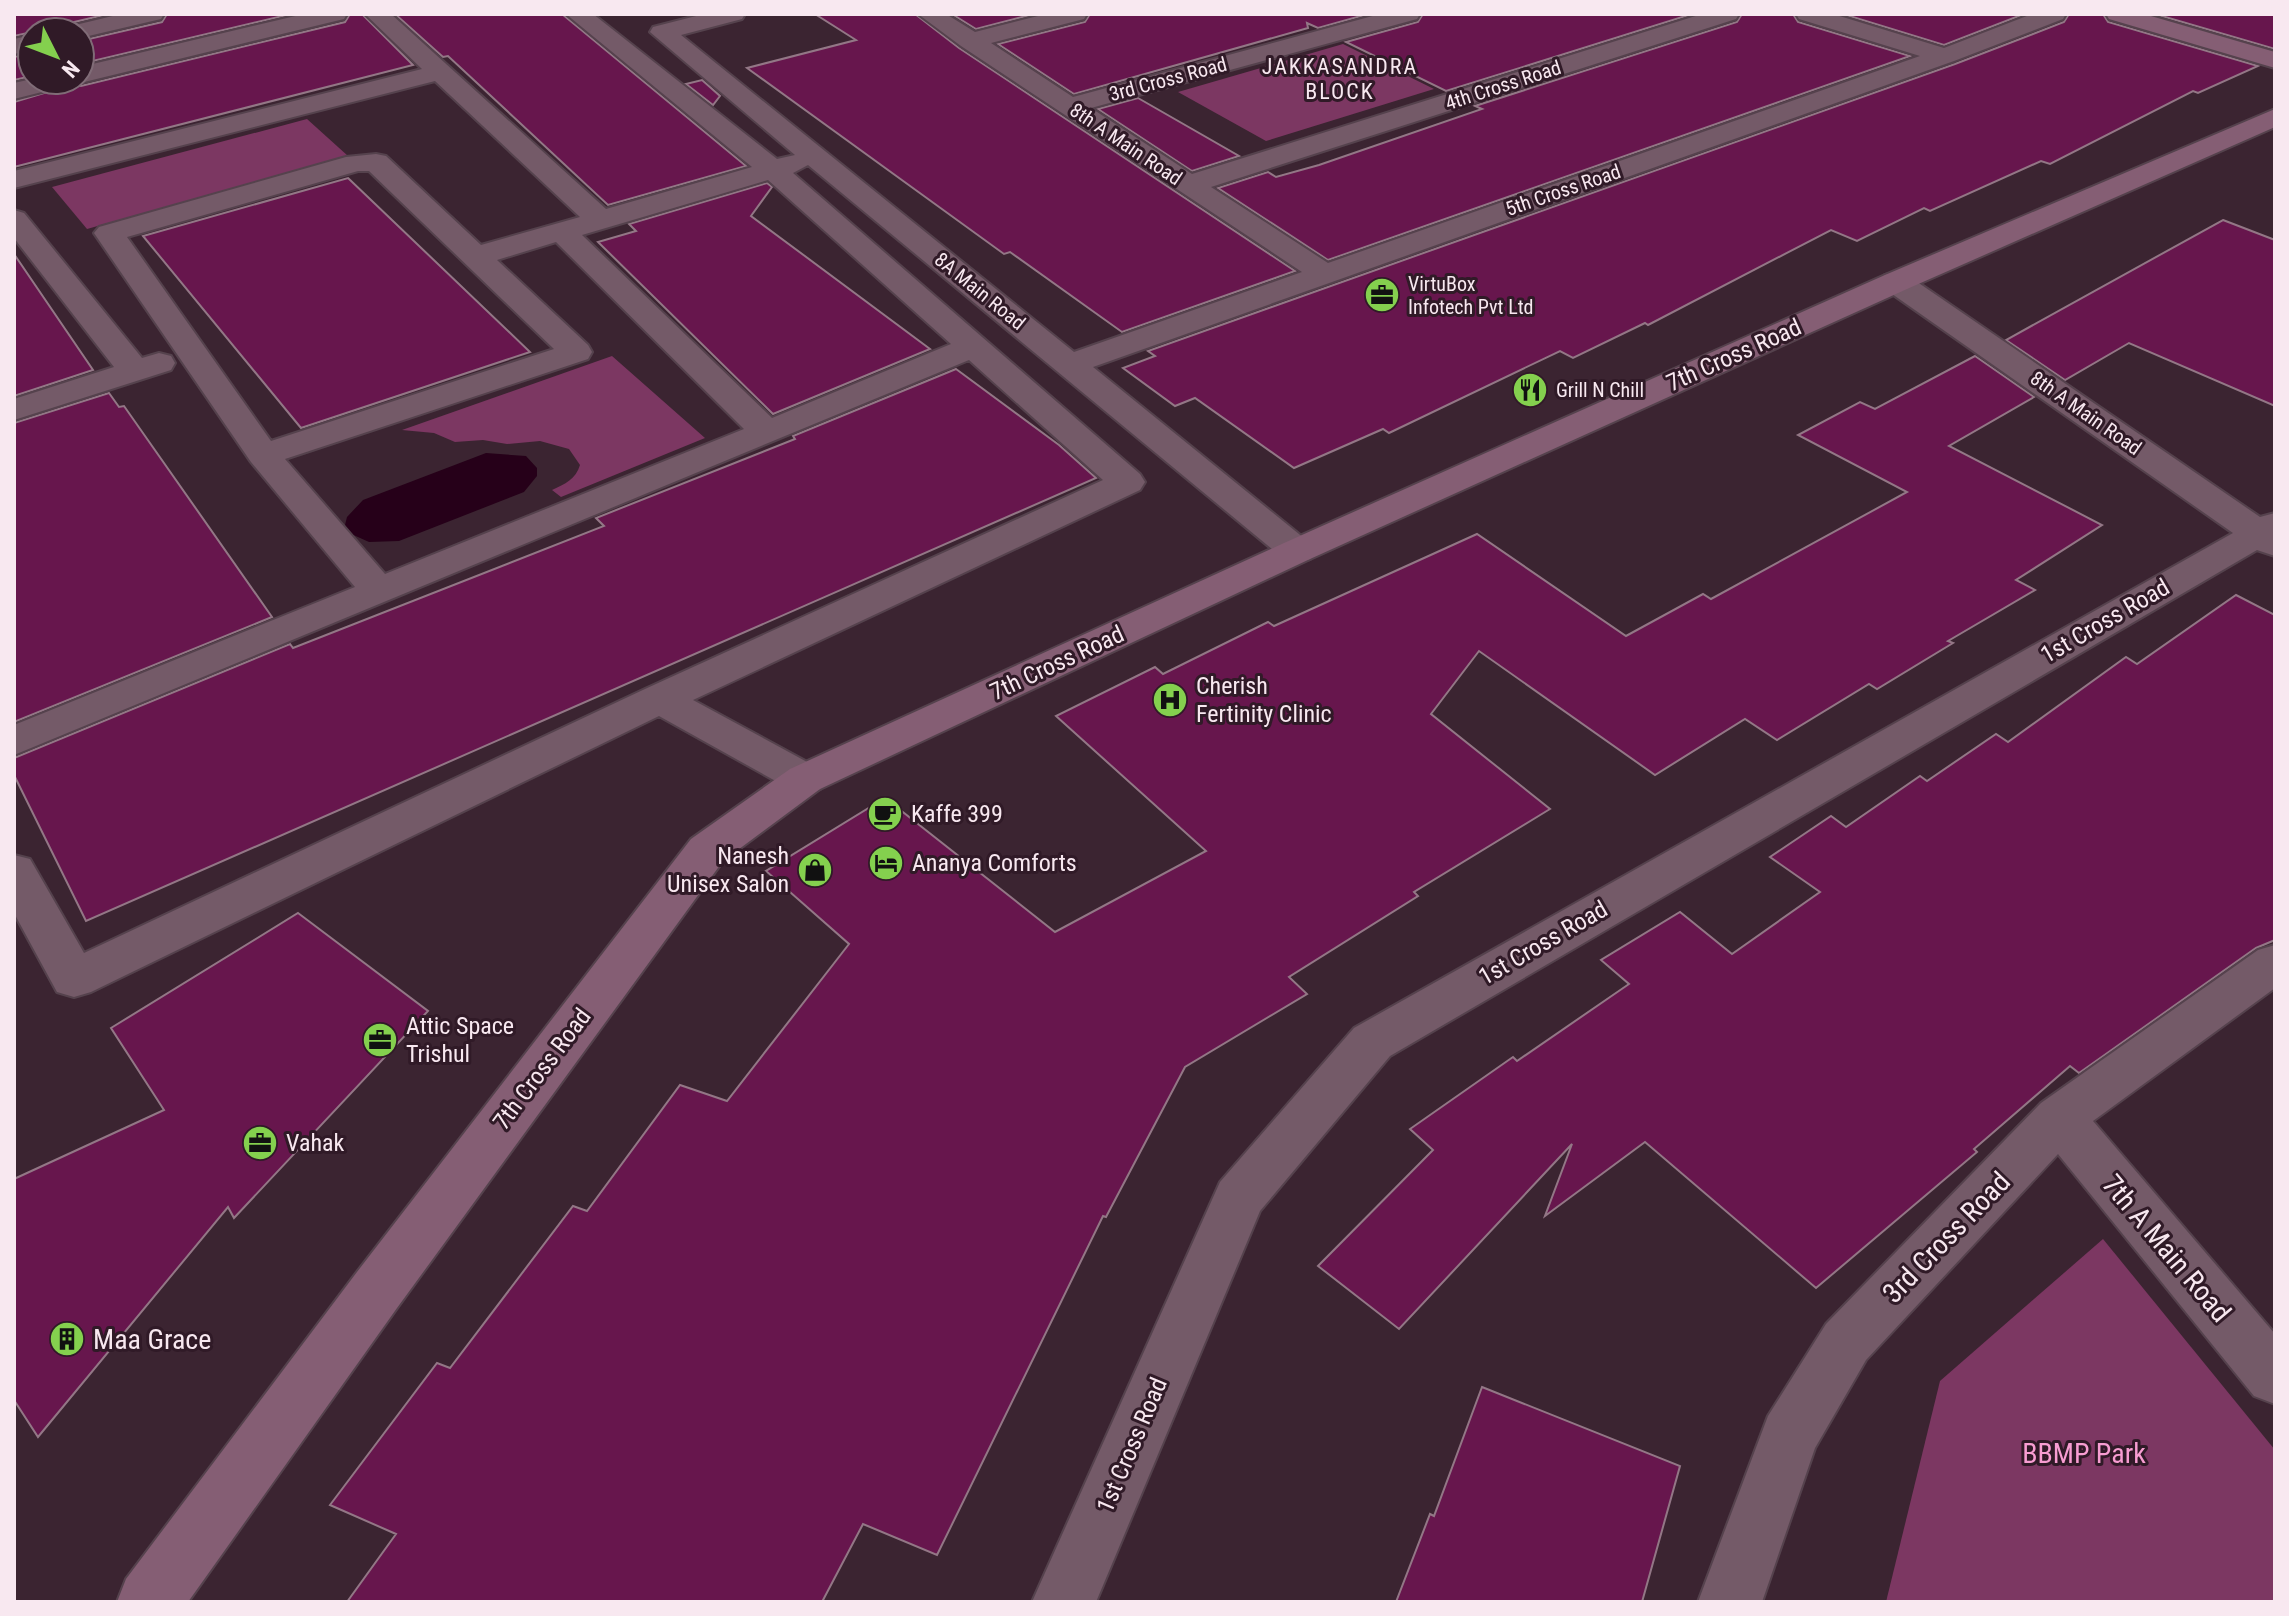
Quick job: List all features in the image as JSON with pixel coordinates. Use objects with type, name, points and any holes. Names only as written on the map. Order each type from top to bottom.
[{"type":"street","points":[[96,27],[152,14]]},
{"type":"street","points":[[96,71],[335,14]]},
{"type":"street","points":[[377,14],[601,220]]},
{"type":"street","points":[[14,871],[74,979],[660,699],[1127,482],[773,170],[578,14]]},
{"type":"street","points":[[673,24],[733,14]]},
{"type":"street","name":"8th A Main Road","points":[[930,14],[1323,273]]},
{"type":"street","points":[[970,41],[1075,14]]},
{"type":"street","name":"3rd Cross Road","points":[[1068,106],[1408,14]]},
{"type":"street","name":"4th Cross Road","points":[[1187,185],[1727,14]]},
{"type":"street","points":[[1808,14],[1945,56]]},
{"type":"street","name":"5th Cross Road","points":[[1071,364],[1945,56],[2054,14]]},
{"type":"street","points":[[2118,14],[2275,60]]},
{"type":"street","name":"8A Main Road","points":[[673,24],[817,157],[1297,551]]},
{"type":"street","points":[[14,180],[440,72]]},
{"type":"street","name":"7th Cross Road","points":[[149,1602],[377,1290],[707,850],[805,779],[1297,551],[1896,282],[2275,117]]},
{"type":"street","points":[[474,257],[817,157]]},
{"type":"street","points":[[263,455],[576,352],[380,164],[370,161],[109,233],[263,455],[379,591]]},
{"type":"street","points":[[14,219],[135,371]]},
{"type":"street","points":[[561,231],[767,432]]},
{"type":"street","name":"8th A Main Road","points":[[1896,282],[2270,534]]},
{"type":"street","points":[[14,741],[974,346]]},
{"type":"street","points":[[14,410],[192,352]]},
{"type":"street","name":"1st Cross Road","points":[[1064,1602],[1239,1198],[1372,1042],[2270,534]]},
{"type":"street","points":[[660,699],[805,779]]},
{"type":"street","name":"3rd Cross Road","points":[[1730,1602],[1789,1436],[1846,1342],[2059,1118],[2275,963]]},
{"type":"street","name":"7th A Main Road","points":[[2059,1118],[2275,1377]]},
{"type":"green space","points":[[1343,44],[1434,89],[1266,141],[1178,92]]},
{"type":"green space","points":[[307,119],[348,156],[87,229],[52,187]]},
{"type":"green space","points":[[612,356],[705,438],[561,497],[552,490],[573,477],[580,465],[569,449],[540,441],[507,444],[483,440],[455,442],[434,433],[402,430]]},
{"type":"green space","name":"BBMP Park","points":[[2103,1239],[2275,1450],[2275,1602],[1886,1602],[1940,1381]]},
{"type":"shaded area","points":[[486,453],[526,456],[537,468],[537,476],[524,492],[399,541],[369,542],[349,533],[345,525],[347,517],[363,500]]},
{"type":"building","points":[[14,14],[108,14],[96,17],[16,16],[14,36]]},
{"type":"building","points":[[167,14],[291,14],[96,60],[96,37],[162,22]]},
{"type":"building","points":[[350,14],[362,14],[413,65],[14,167],[14,102],[34,96],[96,96],[96,82],[345,22]]},
{"type":"building","points":[[395,14],[562,14],[746,166],[608,205],[448,56],[443,57]]},
{"type":"building","points":[[815,14],[915,14],[959,48],[1295,271],[1122,332],[1010,252],[1004,254],[747,68],[856,40]]},
{"type":"building","points":[[952,14],[1034,14],[976,29]]},
{"type":"building","points":[[1090,14],[1368,14],[1318,28],[1307,23],[1308,28],[1074,94],[998,44],[1085,22]]},
{"type":"building","points":[[1423,14],[1692,14],[1446,91],[1346,42],[1418,22]]},
{"type":"building","points":[[1742,14],[1793,14],[1798,22],[1910,56],[1328,260],[1218,188],[1268,172],[1276,177],[1319,165],[1482,109],[1475,106],[1737,22]]},
{"type":"building","points":[[1843,14],[2024,14],[1944,45]]},
{"type":"building","points":[[2069,14],[2103,14],[2108,22],[2258,66],[2198,93],[2193,91],[2050,164],[2041,161],[1930,211],[1924,208],[1857,241],[1831,230],[1648,325],[1645,323],[1573,358],[1560,351],[1389,433],[1383,429],[1294,468],[1195,398],[1175,406],[1123,368],[1155,356],[1148,351],[1955,64],[2064,22]]},
{"type":"building","points":[[2155,14],[2275,14],[2275,49]]},
{"type":"building","points":[[14,57],[16,57],[14,80]]},
{"type":"building","points":[[702,80],[720,96],[713,105],[686,84]]},
{"type":"building","points":[[1138,98],[1239,156],[1192,171],[1098,109]]},
{"type":"building","points":[[348,178],[530,352],[301,428],[143,236]]},
{"type":"building","points":[[767,183],[772,187],[751,216],[930,349],[773,414],[598,242],[636,231],[629,224]]},
{"type":"building","points":[[2223,220],[2275,240],[2275,406],[2129,343],[2065,380],[2006,340]]},
{"type":"building","points":[[14,254],[93,370],[14,396]]},
{"type":"building","points":[[1975,356],[2034,397],[1949,446],[2102,525],[2016,580],[2035,590],[1948,641],[1953,643],[1877,689],[1869,684],[1777,740],[1745,719],[1655,775],[1479,651],[1431,714],[1550,809],[1414,892],[1418,896],[1289,977],[1307,994],[1185,1067],[1106,1217],[1103,1216],[937,1555],[863,1524],[822,1602],[347,1602],[396,1534],[330,1505],[437,1363],[450,1368],[573,1206],[587,1211],[680,1085],[727,1101],[849,944],[766,871],[885,798],[1055,932],[1206,851],[1056,716],[1155,667],[1163,674],[1268,622],[1274,626],[1477,534],[1626,636],[1703,594],[1711,599],[1907,492],[1798,435],[1860,402],[1875,409]]},
{"type":"building","points":[[956,369],[1059,445],[1096,478],[86,921],[14,775],[14,758],[290,644],[293,648],[604,526],[596,518],[795,439],[793,436]]},
{"type":"building","points":[[109,393],[119,407],[124,406],[272,617],[14,722],[14,423]]},
{"type":"building","points":[[2236,595],[2275,615],[2275,940],[2256,948],[2079,1073],[2070,1066],[1974,1149],[1977,1152],[1816,1288],[1645,1142],[1545,1216],[1572,1144],[1399,1329],[1318,1266],[1433,1150],[1410,1129],[1513,1057],[1517,1061],[1629,984],[1601,960],[1680,912],[1732,954],[1820,892],[1770,857],[1831,816],[1846,827],[1920,776],[1927,781],[1996,734],[2008,742],[2126,657],[2137,664]]},
{"type":"building","points":[[298,913],[428,1011],[234,1218],[228,1207],[38,1437],[14,1400],[14,1179],[164,1110],[111,1028]]},
{"type":"building","points":[[1482,1387],[1680,1466],[1642,1602],[1396,1602],[1430,1514],[1434,1516]]},
{"type":"place","name":"VirtuBox Infotech Pvt Ltd","points":[[1382,295]]},
{"type":"place","name":"Grill N Chill","points":[[1530,390]]},
{"type":"place","name":"Cherish Fertinity Clinic","points":[[1170,700]]},
{"type":"place","name":"Kaffe 399","points":[[885,814]]},
{"type":"place","name":"Ananya Comforts","points":[[886,863]]},
{"type":"place","name":"Nanesh Unisex Salon","points":[[815,870]]},
{"type":"place","name":"Attic Space Trishul","points":[[380,1040]]},
{"type":"place","name":"Vahak","points":[[260,1143]]},
{"type":"place","name":"Maa Grace","points":[[67,1339]]},
{"type":"district","name":"JAKKASANDRA BLOCK","points":[[1340,78]]}]
